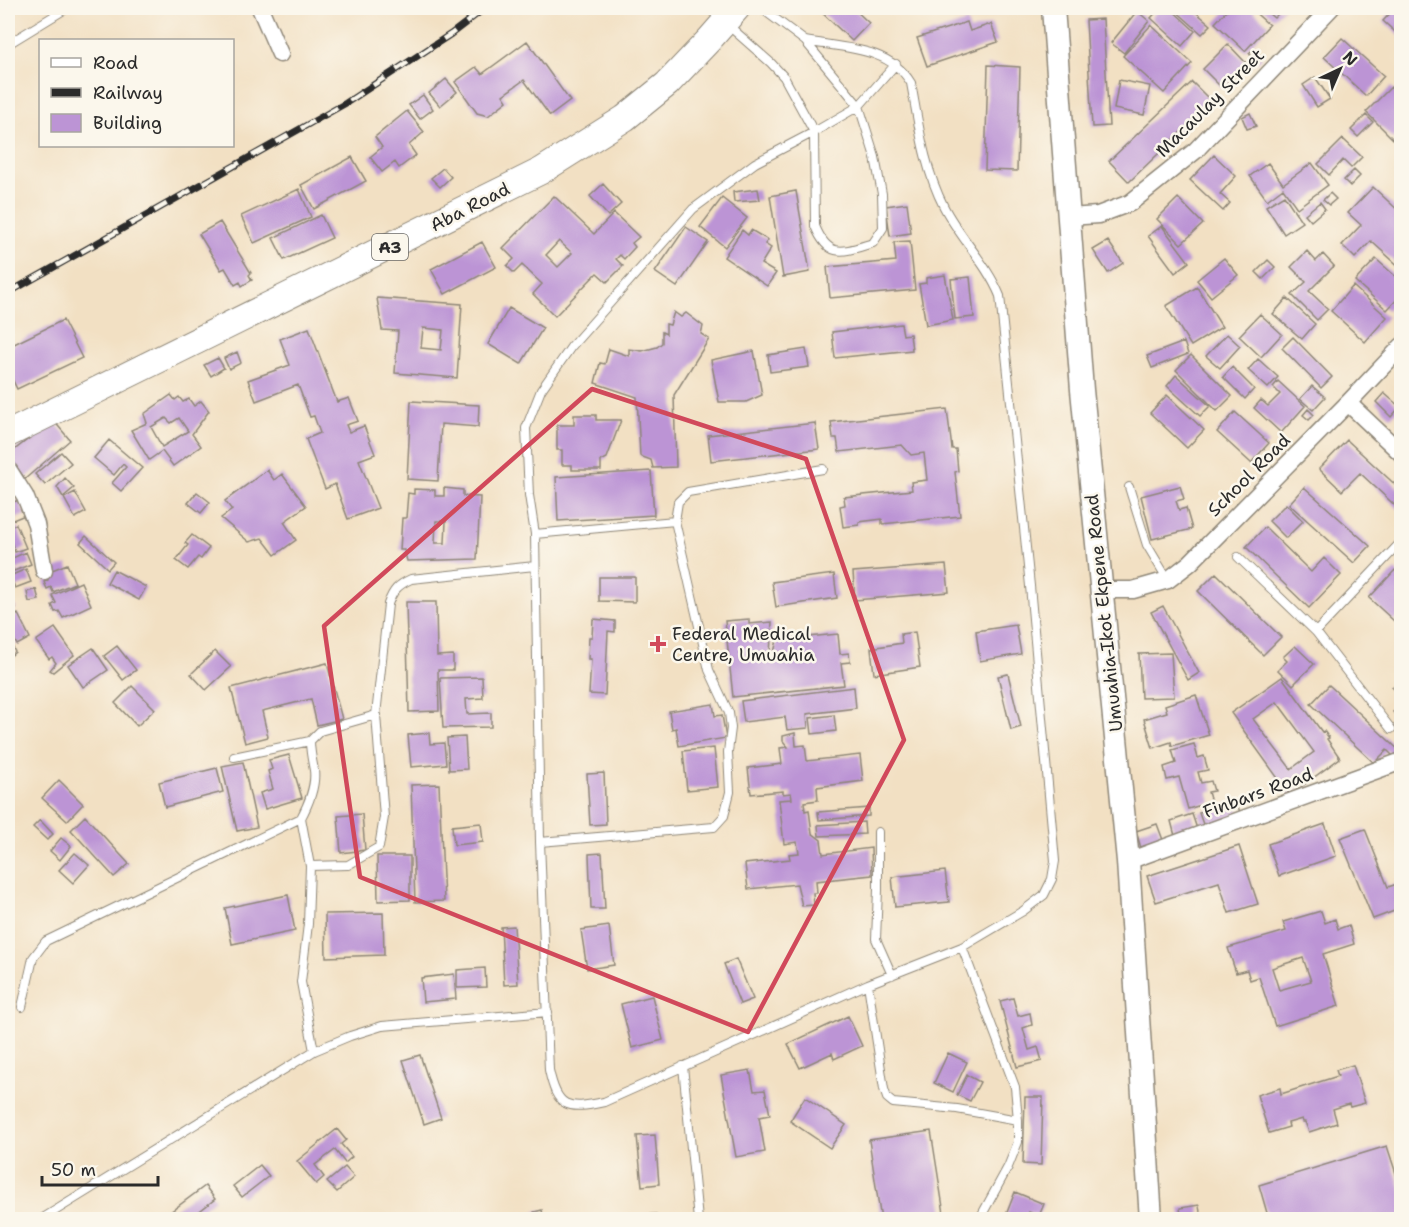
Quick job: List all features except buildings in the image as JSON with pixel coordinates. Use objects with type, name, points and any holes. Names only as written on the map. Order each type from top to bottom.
[{"type":"main road","name":"Umuahia-Ikot Ekpene Road","points":[[1053,8],[1082,390],[1128,861],[1151,1220]]},
{"type":"main road","name":"Aba Road","points":[[8,434],[371,247],[533,156],[615,105],[722,12]]},
{"type":"main road","name":"Aba Road","points":[[8,416],[371,247]]},
{"type":"street","points":[[260,8],[280,54]]},
{"type":"street","name":"Macaulay Street","points":[[1069,217],[1098,215],[1130,203],[1195,151],[1331,8]]},
{"type":"street","name":"School Road","points":[[1101,590],[1133,590],[1168,580],[1190,563],[1401,346]]},
{"type":"street","points":[[1348,403],[1401,454]]},
{"type":"street","points":[[8,469],[25,496],[36,524],[44,571]]},
{"type":"street","name":"Finbars Road","points":[[1128,861],[1401,761]]},
{"type":"lane","points":[[8,44],[67,8]]},
{"type":"lane","points":[[722,12],[784,77],[814,132],[815,226],[820,239],[828,249],[837,252],[873,243],[884,228],[882,194],[875,157],[859,106],[805,42],[761,8]]},
{"type":"lane","points":[[805,42],[881,56],[896,64],[905,73],[911,83],[931,180],[946,210],[994,282],[1000,296],[1027,550],[1055,861],[1052,879],[1044,895],[1023,911],[962,947],[868,984],[604,1102],[580,1107],[563,1103],[553,1091],[549,1070],[540,842],[535,534],[529,495],[526,428],[541,390],[571,347],[693,209],[755,162],[859,106],[896,64]]},
{"type":"lane","points":[[540,842],[714,827],[724,816],[730,792],[728,752],[731,728],[729,713],[709,670],[675,521],[678,501],[688,492],[823,470]]},
{"type":"lane","points":[[1129,487],[1147,544],[1168,580]]},
{"type":"lane","points":[[535,534],[675,521]]},
{"type":"lane","points":[[1316,632],[1401,541]]},
{"type":"lane","points":[[1238,557],[1316,632],[1391,729]]},
{"type":"lane","points":[[310,866],[348,865],[379,847],[384,817],[375,715],[388,604],[393,591],[411,579],[535,566]]},
{"type":"lane","points":[[234,758],[310,741],[320,731],[375,715]]},
{"type":"lane","points":[[22,1006],[33,958],[46,941],[301,818],[309,804],[315,772],[310,758],[310,741]]},
{"type":"lane","points":[[301,818],[310,866],[308,924],[301,982],[314,1050]]},
{"type":"lane","points":[[878,832],[876,939],[892,975]]},
{"type":"lane","points":[[962,947],[1015,1087],[1018,1120],[1018,1142],[1008,1167],[979,1220]]},
{"type":"lane","points":[[868,984],[887,1098],[893,1103],[957,1109],[1018,1120]]},
{"type":"lane","points":[[40,1220],[314,1050],[382,1026],[548,1012]]},
{"type":"lane","points":[[683,1065],[698,1220]]},
{"type":"highlighted area","points":[[592,389],[806,459],[904,740],[748,1032],[360,877],[324,626]]},
{"type":"railway","points":[[8,293],[346,103],[451,34],[485,8]]},
{"type":"place","name":"Federal Medical Centre, Umuahia","points":[[658,644]]}]
